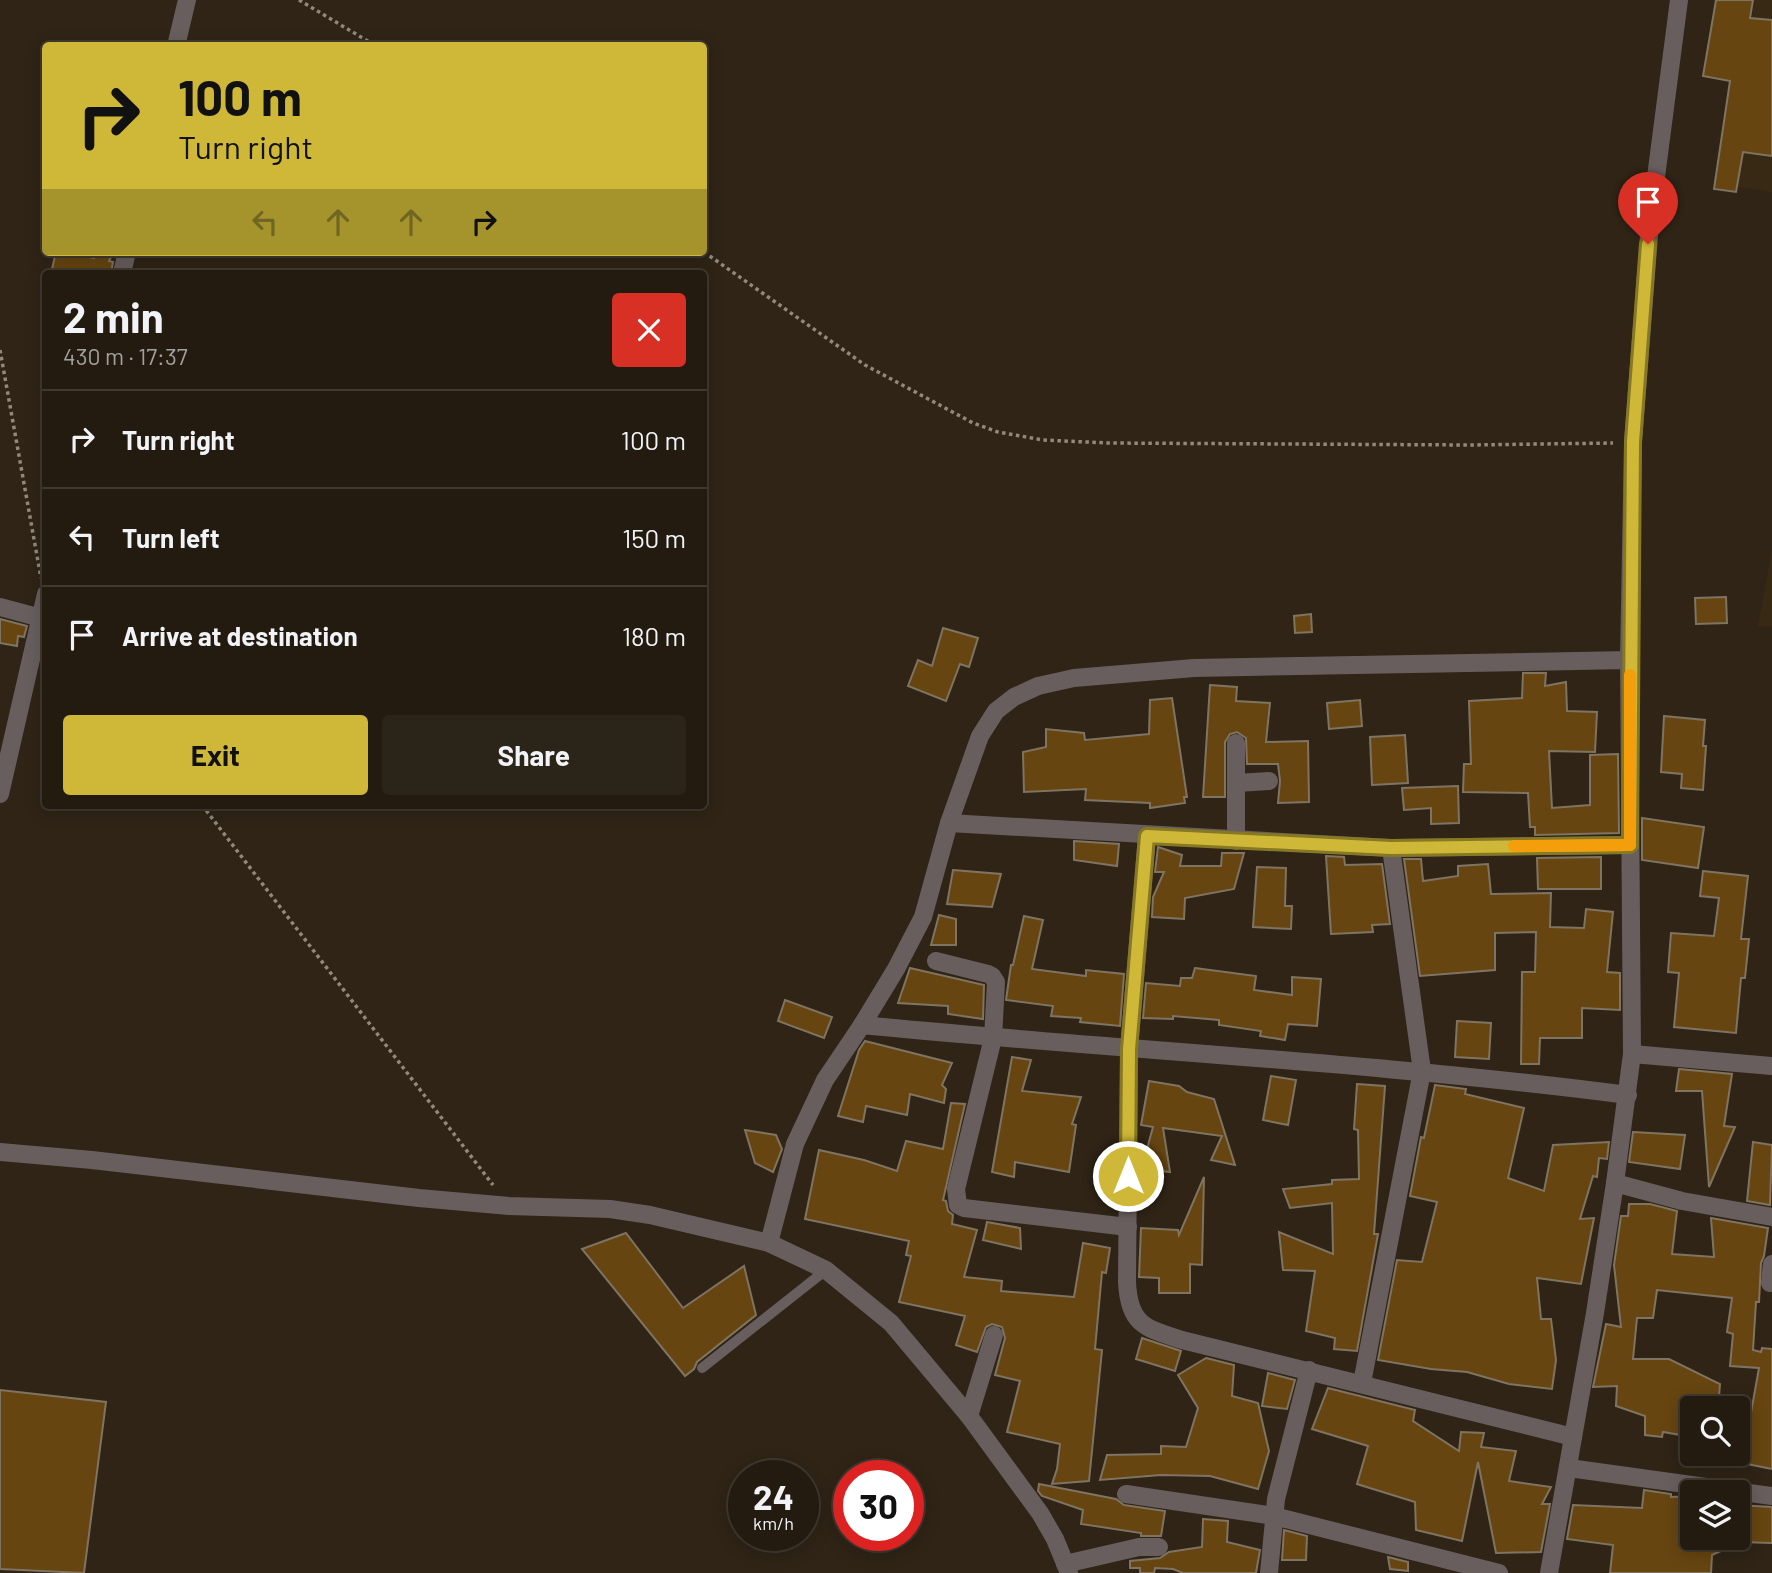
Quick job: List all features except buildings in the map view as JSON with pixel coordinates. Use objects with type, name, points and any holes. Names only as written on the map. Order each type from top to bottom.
[{"type":"street","points":[[177,42],[187,0]]},
{"type":"street","points":[[1549,1573],[1569,1468],[1615,1183],[1632,1054],[1629,660],[1633,442],[1650,223],[1679,0]]},
{"type":"street","points":[[0,607],[41,618]]},
{"type":"street","points":[[0,794],[42,612]]},
{"type":"street","points":[[769,1243],[795,1144],[835,1063],[896,970],[923,917],[949,823],[979,737],[996,711],[1014,697],[1038,686],[1074,678],[1238,666],[1629,660]]},
{"type":"street","points":[[1236,743],[1236,841]]},
{"type":"street","points":[[1237,783],[1269,781]]},
{"type":"street","points":[[949,823],[1391,848],[1630,845]]},
{"type":"street","points":[[1147,836],[1129,1049],[1128,1302],[1133,1317],[1172,1337],[1573,1437]]},
{"type":"street","points":[[1362,1384],[1422,1071],[1391,848]]},
{"type":"street","points":[[936,961],[992,976],[996,982],[992,1038],[956,1189],[958,1205],[964,1208],[1128,1227]]},
{"type":"street","points":[[862,1025],[992,1038],[1422,1071],[1628,1095]]},
{"type":"street","points":[[1632,1054],[1772,1066]]},
{"type":"street","points":[[0,1152],[509,1206],[610,1209],[650,1215],[769,1243],[826,1270],[891,1323],[969,1416],[1040,1513],[1067,1568],[1139,1547],[1159,1547]]},
{"type":"street","points":[[1615,1183],[1682,1201],[1772,1217]]},
{"type":"street","points":[[1770,1283],[1772,1264]]},
{"type":"street","points":[[969,1416],[994,1335]]},
{"type":"street","points":[[1269,1573],[1274,1516],[1309,1370]]},
{"type":"street","points":[[1569,1468],[1772,1496]]},
{"type":"street","points":[[1126,1494],[1274,1516],[1499,1573]]},
{"type":"lane","points":[[702,1368],[826,1270]]},
{"type":"path","points":[[299,0],[369,42]]},
{"type":"path","points":[[707,254],[866,365],[973,423],[998,432],[1043,440],[1108,443],[1633,442]]},
{"type":"path","points":[[0,350],[42,580]]},
{"type":"path","points":[[205,809],[509,1206]]},
{"type":"shaded area","points":[[1754,0],[1772,0],[1772,192],[1731,186]]},
{"type":"shaded area","points":[[1772,549],[1772,627],[1758,626]]},
{"type":"slow traffic","points":[[1514,846],[1630,845],[1630,675]]},
{"type":"route","points":[[1128,1176],[1129,1049],[1147,836],[1391,848],[1630,845],[1631,504],[1639,349],[1648,244]]}]
